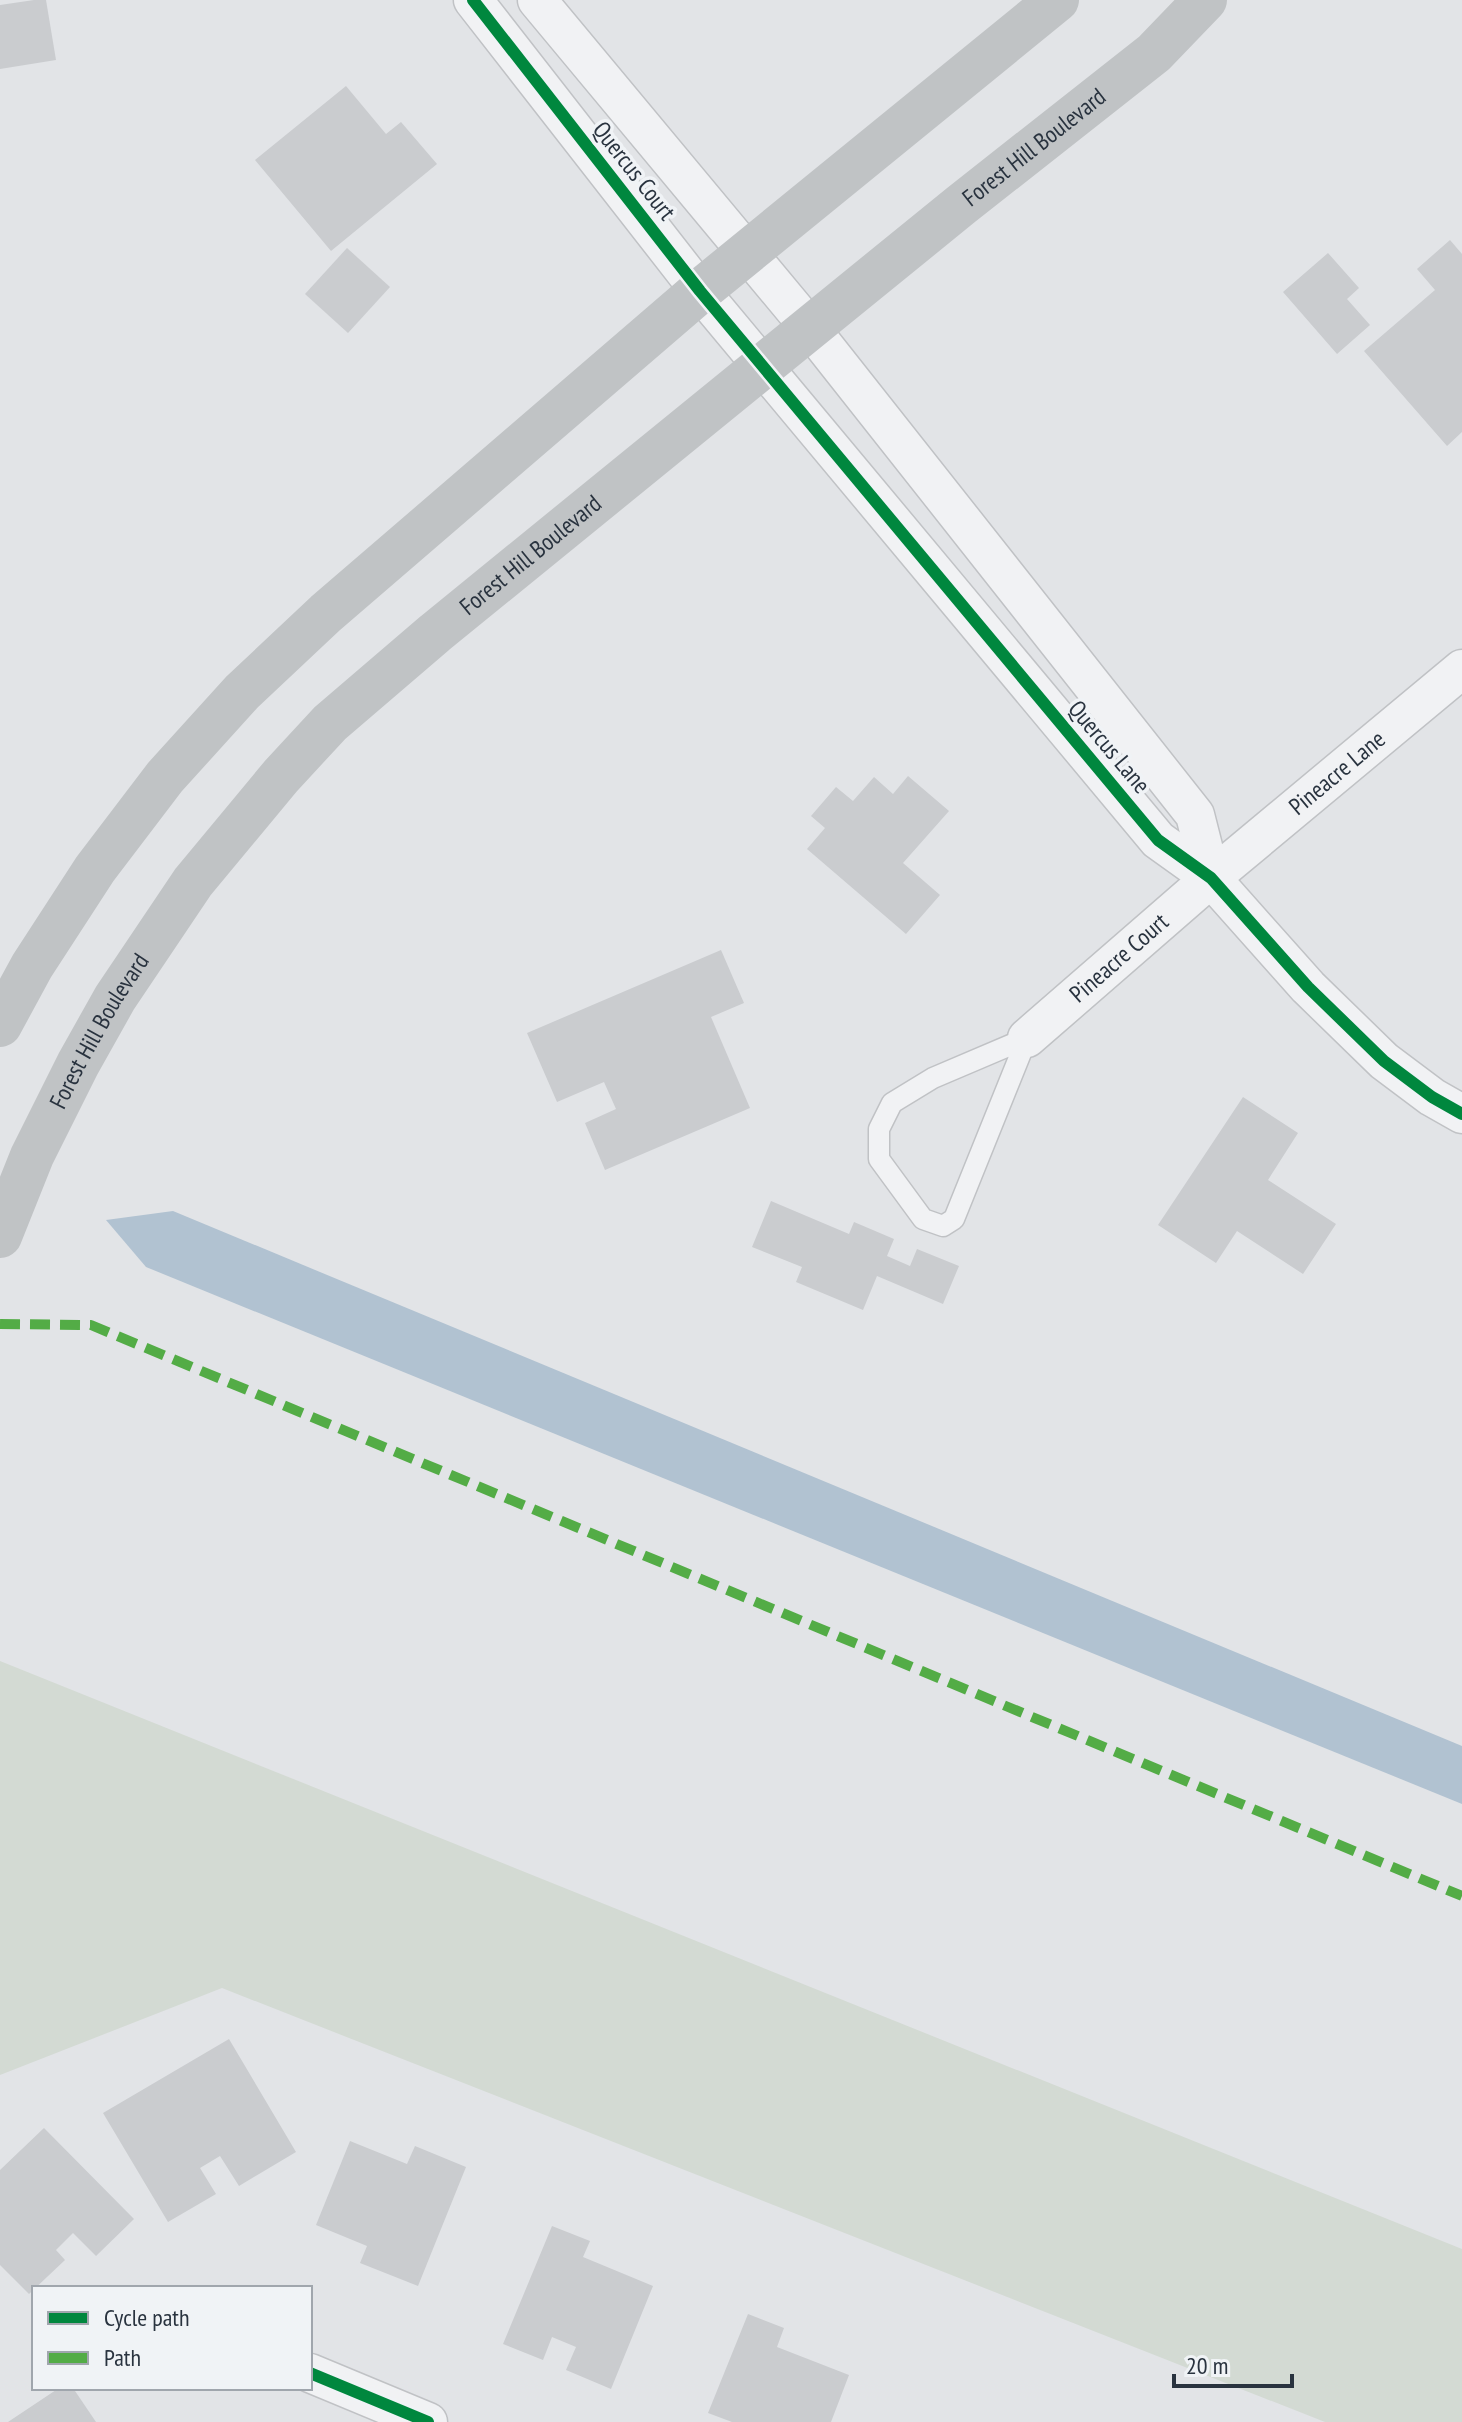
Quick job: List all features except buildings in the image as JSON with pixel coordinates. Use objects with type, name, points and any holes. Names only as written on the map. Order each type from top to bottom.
[{"type":"main road","points":[[0,1025],[32,966],[95,869],[165,777],[242,692],[326,613],[700,291],[1057,0]]},
{"type":"main road","name":"Forest Hill Boulevard","points":[[0,1236],[32,1156],[115,998],[193,882],[281,776],[330,723],[961,205],[1154,53],[1205,0]]},
{"type":"street","name":"Quercus Court","points":[[537,0],[747,252]]},
{"type":"street","name":"Quercus Court","points":[[478,2],[700,291],[763,366]]},
{"type":"street","name":"Quercus Lane","points":[[747,252],[1195,815],[1211,878]]},
{"type":"street","name":"Quercus Lane","points":[[763,366],[1158,840],[1211,878],[1308,987],[1384,1061],[1432,1097],[1462,1114]]},
{"type":"street","name":"Pineacre Lane","points":[[1211,878],[1462,669]]},
{"type":"street","name":"Pineacre Court","points":[[1027,1038],[1211,878]]},
{"type":"street","points":[[312,2374],[428,2422]]},
{"type":"lane","points":[[1027,1038],[954,1219],[943,1226],[923,1219],[879,1159],[879,1129],[892,1103],[933,1078],[1027,1038]]},
{"type":"shaded area","points":[[0,1661],[1462,2249],[1462,2422],[1325,2422],[222,1988],[0,2075]]},
{"type":"water","points":[[173,1211],[1462,1746],[1462,1804],[146,1267],[106,1220]]},
{"type":"marked path","points":[[0,1324],[91,1325],[1462,1896]]},
{"type":"cycle path","points":[[473,0],[700,291],[1158,840],[1211,878],[1308,987],[1384,1061],[1432,1097],[1462,1114]]},
{"type":"cycle path","points":[[312,2374],[428,2422]]}]
